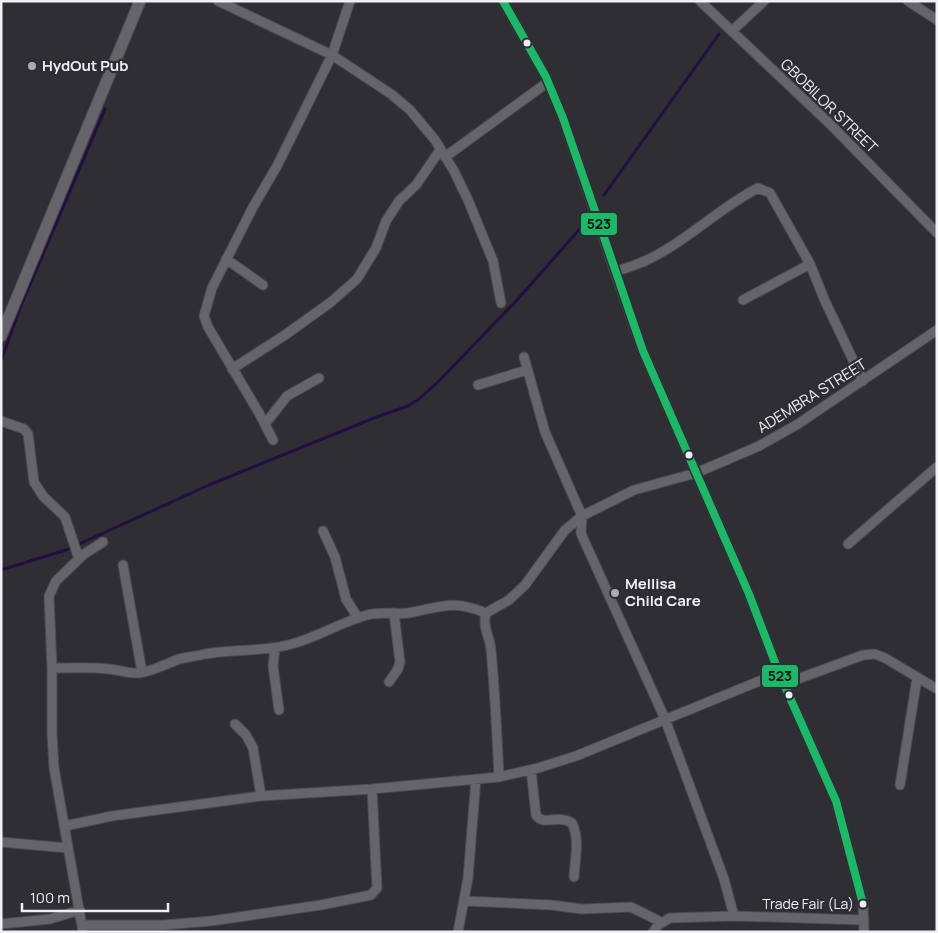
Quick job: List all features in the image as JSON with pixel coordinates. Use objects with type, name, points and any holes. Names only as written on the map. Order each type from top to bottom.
[{"type":"street","points":[[1,336],[4,321],[140,1]]},
{"type":"street","points":[[218,1],[332,55],[391,94],[410,110],[427,130],[468,200],[493,261],[501,303]]},
{"type":"street","points":[[273,440],[204,320],[204,316],[212,288],[253,207],[277,166],[332,55],[350,1]]},
{"type":"street","points":[[503,1],[548,82],[643,351],[749,594],[779,673],[836,801],[863,904],[864,932]]},
{"type":"street","name":"GBOBILOR STREET","points":[[700,1],[830,124],[937,233]]},
{"type":"street","points":[[732,31],[764,1]]},
{"type":"street","points":[[908,1],[937,20]]},
{"type":"street","points":[[232,369],[285,335],[331,302],[357,279],[376,248],[386,221],[399,201],[416,185],[442,154],[548,82]]},
{"type":"street","points":[[614,272],[652,257],[708,222],[742,196],[758,188],[770,193],[810,264],[825,301],[863,381]]},
{"type":"street","points":[[226,260],[263,285]]},
{"type":"street","points":[[743,300],[810,264]]},
{"type":"street","name":"ADEMBRA STREET","points":[[486,613],[510,600],[565,530],[582,516],[634,490],[696,473],[759,446],[798,424],[937,330]]},
{"type":"street","points":[[524,357],[545,432],[582,516],[581,534],[665,719],[724,879],[734,916]]},
{"type":"street","points":[[478,385],[527,370]]},
{"type":"street","points":[[265,424],[287,396],[319,378]]},
{"type":"street","points":[[1,421],[24,429],[28,434],[34,482],[43,496],[66,518],[77,555]]},
{"type":"street","points":[[848,544],[937,466]]},
{"type":"street","points":[[324,531],[336,557],[346,599],[358,618]]},
{"type":"street","points":[[103,542],[77,555],[56,582],[50,596],[54,768],[83,928],[212,921],[370,895],[377,888],[372,789]]},
{"type":"street","points":[[123,565],[142,672]]},
{"type":"street","points":[[52,668],[142,672],[198,655],[275,648],[321,634],[339,625],[380,612],[409,612],[437,606],[454,605],[471,607],[486,613],[484,621],[490,641],[496,707],[499,777]]},
{"type":"street","points":[[389,682],[398,669],[400,662],[394,613]]},
{"type":"street","points":[[275,648],[273,666],[279,710]]},
{"type":"street","points":[[784,684],[862,655],[875,654],[937,688]]},
{"type":"street","points":[[65,826],[112,816],[261,796],[372,789],[499,777],[531,770],[576,756],[779,673]]},
{"type":"street","points":[[900,785],[917,678]]},
{"type":"street","points":[[234,724],[246,735],[253,748],[261,796]]},
{"type":"street","points":[[531,770],[536,815],[538,818],[542,820],[564,819],[572,823],[576,830],[574,877]]},
{"type":"street","points":[[458,932],[468,878],[476,779]]},
{"type":"street","points":[[1,842],[68,848]]},
{"type":"street","points":[[464,901],[551,905],[582,909],[631,907],[661,922]]},
{"type":"street","points":[[1,924],[50,919],[80,910]]},
{"type":"street","points":[[653,932],[661,922],[670,918],[734,916],[864,920]]},
{"type":"waterway","points":[[604,195],[719,34]]},
{"type":"waterway","points":[[1,361],[20,308],[105,109]]},
{"type":"waterway","points":[[1,570],[66,550],[209,485],[408,406],[439,381],[517,300],[586,222]]},
{"type":"transit line","name":"523","points":[[503,1],[546,77],[563,118],[643,351],[749,594],[779,673],[836,801],[863,904]]},
{"type":"place","name":"HydOut Pub","points":[[32,66]]},
{"type":"place","name":"Mellisa Child Care","points":[[615,593]]},
{"type":"place","name":"Trade Fair (La)","points":[[863,904]]}]
